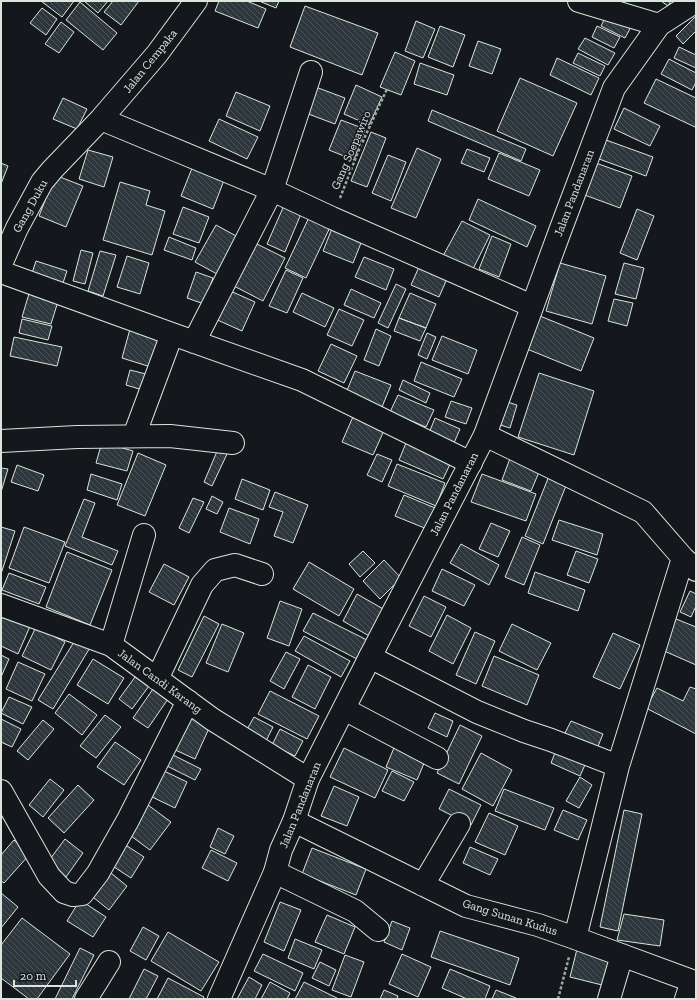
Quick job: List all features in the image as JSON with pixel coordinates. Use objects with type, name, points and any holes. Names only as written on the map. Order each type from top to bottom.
[{"type":"street","name":"Jalan Cempaka","points":[[101,119],[157,54],[196,1]]},
{"type":"street","points":[[579,1],[660,25]]},
{"type":"street","name":"Jalan Pandanaran","points":[[219,999],[275,872],[281,850],[294,821],[308,779],[485,435],[614,88],[660,25],[696,1]]},
{"type":"street","points":[[194,342],[272,190],[311,72]]},
{"type":"street","points":[[101,119],[272,190],[532,306]]},
{"type":"street","name":"Gang Duku","points":[[1,264],[17,228],[42,182],[101,119]]},
{"type":"street","points":[[1,272],[302,380],[471,463]]},
{"type":"street","points":[[134,436],[172,334]]},
{"type":"street","points":[[485,435],[643,512],[690,564],[618,766],[575,938]]},
{"type":"street","points":[[1,440],[77,437],[170,436],[233,443]]},
{"type":"street","points":[[111,645],[144,535]]},
{"type":"street","points":[[157,679],[202,585],[215,570],[235,566],[262,574]]},
{"type":"street","name":"Jalan Candi Karang","points":[[1,605],[111,645],[212,719],[308,779]]},
{"type":"street","points":[[370,657],[477,712],[618,766]]},
{"type":"street","points":[[1,791],[48,876],[64,892],[73,895],[82,894],[98,873],[128,820],[188,701]]},
{"type":"street","points":[[344,709],[437,758]]},
{"type":"street","name":"Gang Sunan Kudus","points":[[294,821],[466,906],[538,925],[575,938],[622,955],[692,986]]},
{"type":"street","points":[[423,885],[459,824]]},
{"type":"street","points":[[275,872],[355,911],[378,930]]},
{"type":"street","points":[[609,999],[622,955]]},
{"type":"street","points":[[86,999],[109,962]]},
{"type":"path","name":"Gang Soepawiro","points":[[332,218],[358,152],[387,90]]},
{"type":"path","points":[[558,999],[575,938]]},
{"type":"building","points":[[41,1],[74,1],[62,17]]},
{"type":"building","points":[[84,1],[108,1],[98,13]]},
{"type":"building","points":[[113,1],[139,1],[121,25],[104,12]]},
{"type":"building","points":[[219,1],[247,1],[266,9],[258,28],[215,11]]},
{"type":"building","points":[[259,1],[279,1],[276,8]]},
{"type":"building","points":[[661,1],[671,1],[668,6]]},
{"type":"building","points":[[80,2],[117,33],[103,50],[66,20]]},
{"type":"building","points":[[305,6],[378,33],[362,75],[290,47]]},
{"type":"building","points":[[42,8],[57,19],[46,35],[30,23]]},
{"type":"building","points":[[608,12],[632,25],[625,38],[601,26]]},
{"type":"building","points":[[696,16],[696,31],[683,44],[676,36]]},
{"type":"building","points":[[416,21],[435,29],[423,58],[405,51]]},
{"type":"building","points":[[61,22],[74,32],[59,53],[45,44]]},
{"type":"building","points":[[440,26],[465,35],[453,67],[428,57]]},
{"type":"building","points":[[597,26],[620,37],[614,48],[592,37]]},
{"type":"building","points":[[585,38],[615,53],[608,65],[578,49]]},
{"type":"building","points":[[478,41],[501,49],[492,74],[469,66]]},
{"type":"building","points":[[679,47],[696,55],[696,68],[674,58]]},
{"type":"building","points":[[395,52],[415,61],[401,95],[380,87]]},
{"type":"building","points":[[578,53],[605,66],[600,76],[573,63]]},
{"type":"building","points":[[557,58],[599,78],[591,95],[550,75]]},
{"type":"building","points":[[669,59],[696,73],[696,82],[692,90],[661,74]]},
{"type":"building","points":[[420,63],[454,75],[447,95],[414,84]]},
{"type":"building","points":[[520,78],[577,103],[553,156],[497,131]]},
{"type":"building","points":[[656,79],[696,98],[695,127],[644,103]]},
{"type":"building","points":[[356,85],[382,97],[369,125],[344,114]]},
{"type":"building","points":[[313,86],[345,98],[335,124],[303,112]]},
{"type":"building","points":[[236,92],[270,106],[260,131],[226,116]]},
{"type":"building","points":[[63,98],[87,109],[77,129],[53,119]]},
{"type":"building","points":[[624,108],[660,126],[650,146],[614,129]]},
{"type":"building","points":[[432,110],[526,149],[521,161],[428,121]]},
{"type":"building","points":[[219,119],[258,137],[247,159],[209,141]]},
{"type":"building","points":[[341,120],[365,129],[354,160],[329,150]]},
{"type":"building","points":[[371,132],[386,138],[367,187],[351,181]]},
{"type":"building","points":[[606,140],[653,157],[646,176],[599,159]]},
{"type":"building","points":[[417,148],[441,159],[416,218],[391,208]]},
{"type":"building","points":[[467,149],[490,158],[484,172],[461,163]]},
{"type":"building","points":[[88,150],[113,157],[104,187],[79,179]]},
{"type":"building","points":[[499,153],[540,170],[529,196],[488,179]]},
{"type":"building","points":[[388,155],[406,162],[391,201],[372,193]]},
{"type":"building","points":[[593,162],[632,176],[620,208],[582,194]]},
{"type":"building","points":[[1,163],[8,166],[1,184]]},
{"type":"building","points":[[194,163],[226,175],[213,209],[181,196]]},
{"type":"building","points":[[55,175],[83,186],[66,227],[39,216]]},
{"type":"building","points":[[120,182],[150,191],[146,205],[165,211],[152,255],[103,240]]},
{"type":"building","points":[[478,199],[536,226],[527,247],[469,220]]},
{"type":"building","points":[[286,201],[303,209],[285,252],[267,244]]},
{"type":"building","points":[[183,207],[209,217],[199,243],[173,234]]},
{"type":"building","points":[[637,209],[654,216],[637,260],[620,253]]},
{"type":"building","points":[[312,211],[333,221],[306,278],[285,268]]},
{"type":"building","points":[[462,221],[490,235],[472,271],[443,256]]},
{"type":"building","points":[[216,225],[238,237],[217,274],[195,262]]},
{"type":"building","points":[[333,226],[363,238],[353,263],[323,251]]},
{"type":"building","points":[[492,236],[511,244],[499,277],[479,269]]},
{"type":"building","points":[[169,237],[196,248],[192,260],[164,250]]},
{"type":"building","points":[[249,240],[285,258],[263,301],[228,283]]},
{"type":"building","points":[[81,250],[93,253],[85,284],[73,281]]},
{"type":"building","points":[[100,251],[116,255],[103,296],[88,291]]},
{"type":"building","points":[[127,256],[149,263],[140,294],[117,287]]},
{"type":"building","points":[[364,257],[394,269],[386,290],[355,277]]},
{"type":"building","points":[[422,260],[450,272],[439,297],[411,285]]},
{"type":"building","points":[[36,261],[67,271],[62,286],[31,276]]},
{"type":"building","points":[[560,263],[606,276],[592,324],[546,311]]},
{"type":"building","points":[[624,263],[644,268],[636,299],[615,294]]},
{"type":"building","points":[[286,270],[303,278],[287,313],[269,306]]},
{"type":"building","points":[[196,272],[213,278],[204,304],[187,298]]},
{"type":"building","points":[[396,284],[406,289],[388,328],[378,323]]},
{"type":"building","points":[[31,287],[60,295],[51,324],[22,317]]},
{"type":"building","points":[[226,289],[255,302],[242,331],[213,318]]},
{"type":"building","points":[[351,289],[381,303],[374,318],[344,305]]},
{"type":"building","points":[[302,293],[334,308],[325,327],[293,312]]},
{"type":"building","points":[[410,293],[436,304],[426,328],[399,318]]},
{"type":"building","points":[[614,299],[633,303],[627,326],[608,321]]},
{"type":"building","points":[[339,309],[364,320],[352,346],[327,335]]},
{"type":"building","points":[[540,316],[594,338],[581,371],[527,349]]},
{"type":"building","points":[[399,318],[426,328],[420,341],[394,331]]},
{"type":"building","points":[[22,319],[52,326],[48,340],[19,333]]},
{"type":"building","points":[[130,329],[163,339],[154,368],[122,358]]},
{"type":"building","points":[[376,329],[391,336],[379,366],[364,360]]},
{"type":"building","points":[[427,333],[436,337],[427,359],[418,355]]},
{"type":"building","points":[[442,336],[477,350],[468,374],[432,360]]},
{"type":"building","points":[[14,337],[62,347],[57,366],[10,356]]},
{"type":"building","points":[[331,344],[357,356],[344,383],[318,371]]},
{"type":"building","points":[[421,362],[462,379],[454,397],[414,381]]},
{"type":"building","points":[[130,370],[150,375],[146,391],[126,385]]},
{"type":"building","points":[[355,371],[391,385],[382,407],[346,393]]},
{"type":"building","points":[[539,373],[594,391],[574,455],[518,437]]},
{"type":"building","points":[[403,380],[430,393],[426,403],[399,390]]},
{"type":"building","points":[[398,395],[434,410],[426,427],[390,412]]},
{"type":"building","points":[[451,401],[472,408],[466,424],[445,417]]},
{"type":"building","points":[[504,401],[517,405],[510,428],[497,424]]},
{"type":"building","points":[[355,412],[386,426],[373,455],[342,442]]},
{"type":"building","points":[[435,418],[460,429],[454,443],[429,433]]},
{"type":"building","points":[[408,438],[453,458],[443,479],[399,460]]},
{"type":"building","points":[[102,442],[133,451],[127,471],[96,463]]},
{"type":"building","points":[[218,449],[227,454],[212,486],[204,482]]},
{"type":"building","points":[[138,453],[166,465],[145,516],[117,505]]},
{"type":"building","points":[[512,453],[542,465],[531,491],[502,480]]},
{"type":"building","points":[[377,454],[392,460],[382,482],[367,475]]},
{"type":"building","points":[[397,464],[445,483],[436,506],[388,486]]},
{"type":"building","points":[[17,465],[44,475],[38,491],[11,482]]},
{"type":"building","points":[[1,468],[8,469],[1,492]]},
{"type":"building","points":[[551,471],[569,478],[543,544],[525,536]]},
{"type":"building","points":[[91,474],[122,484],[117,500],[87,490]]},
{"type":"building","points":[[482,474],[536,494],[526,521],[471,502]]},
{"type":"building","points":[[242,479],[270,490],[263,510],[235,499]]},
{"type":"building","points":[[275,492],[308,505],[293,543],[274,536],[283,512],[269,507]]},
{"type":"building","points":[[404,495],[435,508],[427,529],[395,516]]},
{"type":"building","points":[[212,496],[223,502],[217,514],[206,509]]},
{"type":"building","points":[[193,498],[204,502],[189,533],[179,528]]},
{"type":"building","points":[[84,499],[95,503],[82,537],[118,551],[112,565],[65,546]]},
{"type":"building","points":[[229,508],[259,519],[250,544],[220,532]]},
{"type":"building","points":[[559,520],[603,534],[597,555],[552,540]]},
{"type":"building","points":[[491,523],[510,531],[498,557],[479,549]]},
{"type":"building","points":[[1,527],[15,531],[1,574]]},
{"type":"building","points":[[24,527],[65,542],[49,583],[9,568]]},
{"type":"building","points":[[522,537],[540,545],[524,585],[505,577]]},
{"type":"building","points":[[461,544],[499,565],[489,585],[450,563]]},
{"type":"building","points":[[363,551],[375,563],[360,577],[349,564]]},
{"type":"building","points":[[576,551],[598,559],[589,583],[567,575]]},
{"type":"building","points":[[67,552],[112,570],[90,625],[46,607]]},
{"type":"building","points":[[384,560],[401,578],[380,599],[363,581]]},
{"type":"building","points":[[309,562],[354,589],[339,616],[293,589]]},
{"type":"building","points":[[164,564],[189,577],[174,605],[149,592]]},
{"type":"building","points":[[442,569],[475,585],[464,606],[432,591]]},
{"type":"building","points":[[535,572],[585,590],[578,611],[528,593]]},
{"type":"building","points":[[9,573],[46,587],[39,604],[2,590]]},
{"type":"building","points":[[690,591],[696,594],[696,606],[691,617],[680,612]]},
{"type":"building","points":[[357,594],[385,610],[371,637],[343,621]]},
{"type":"building","points":[[424,596],[446,607],[431,637],[409,626]]},
{"type":"building","points":[[280,601],[302,609],[289,646],[267,638]]},
{"type":"building","points":[[5,613],[31,624],[18,654],[1,646],[1,620]]},
{"type":"building","points":[[313,613],[367,640],[357,659],[303,631]]},
{"type":"building","points":[[447,615],[471,628],[453,664],[429,651]]},
{"type":"building","points":[[204,616],[219,624],[192,677],[178,670]]},
{"type":"building","points":[[676,619],[696,627],[696,665],[662,650]]},
{"type":"building","points":[[222,624],[244,633],[228,672],[206,663]]},
{"type":"building","points":[[512,624],[551,643],[537,670],[499,651]]},
{"type":"building","points":[[36,627],[65,642],[51,670],[22,656]]},
{"type":"building","points":[[475,632],[495,641],[476,684],[456,675]]},
{"type":"building","points":[[613,633],[640,645],[620,689],[593,677]]},
{"type":"building","points":[[304,636],[350,661],[341,677],[295,651]]},
{"type":"building","points":[[77,637],[91,646],[53,709],[38,700]]},
{"type":"building","points":[[286,652],[300,659],[284,689],[270,681]]},
{"type":"building","points":[[1,655],[9,659],[1,677]]},
{"type":"building","points":[[494,656],[539,675],[527,705],[482,686]]},
{"type":"building","points":[[93,659],[124,678],[108,704],[77,685]]},
{"type":"building","points":[[18,662],[45,674],[32,701],[6,689]]},
{"type":"building","points":[[308,665],[331,677],[315,709],[292,697]]},
{"type":"building","points":[[135,677],[149,686],[132,709],[119,699]]},
{"type":"building","points":[[690,687],[696,689],[696,734],[646,708],[657,688],[683,701]]},
{"type":"building","points":[[153,689],[168,699],[148,728],[133,718]]},
{"type":"building","points":[[270,691],[319,716],[307,739],[258,714]]},
{"type":"building","points":[[69,694],[97,715],[82,735],[55,713]]},
{"type":"building","points":[[9,697],[32,707],[23,724],[1,713]]},
{"type":"building","points":[[187,713],[211,724],[195,759],[171,748]]},
{"type":"building","points":[[435,713],[453,721],[447,737],[428,728]]},
{"type":"building","points":[[105,715],[121,727],[96,758],[80,746]]},
{"type":"building","points":[[254,717],[273,727],[265,743],[245,733]]},
{"type":"building","points":[[1,719],[21,729],[12,747],[1,742]]},
{"type":"building","points":[[43,720],[54,729],[28,760],[17,751]]},
{"type":"building","points":[[571,721],[603,734],[596,751],[563,737]]},
{"type":"building","points":[[460,725],[482,736],[459,784],[437,773]]},
{"type":"building","points":[[280,729],[303,741],[295,756],[272,745]]},
{"type":"building","points":[[115,742],[141,760],[124,785],[97,767]]},
{"type":"building","points":[[396,743],[427,756],[417,780],[386,767]]},
{"type":"building","points":[[558,745],[588,758],[580,776],[551,763]]},
{"type":"building","points":[[344,748],[388,770],[375,798],[330,777]]},
{"type":"building","points":[[481,753],[512,770],[493,806],[462,789]]},
{"type":"building","points":[[173,755],[201,769],[195,780],[167,766]]},
{"type":"building","points":[[160,769],[187,782],[175,808],[148,795]]},
{"type":"building","points":[[392,771],[414,782],[404,801],[382,791]]},
{"type":"building","points":[[580,777],[592,785],[579,808],[566,801]]},
{"type":"building","points":[[50,779],[64,790],[43,817],[29,805]]},
{"type":"building","points":[[78,785],[94,800],[64,833],[48,818]]},
{"type":"building","points":[[334,786],[359,797],[347,826],[321,816]]},
{"type":"building","points":[[449,789],[481,805],[471,825],[439,809]]},
{"type":"building","points":[[504,789],[554,808],[545,830],[495,811]]},
{"type":"building","points":[[148,805],[171,822],[150,850],[127,833]]},
{"type":"building","points":[[563,810],[587,820],[578,840],[554,830]]},
{"type":"building","points":[[624,810],[642,814],[618,931],[600,927]]},
{"type":"building","points":[[489,813],[518,826],[505,855],[475,842]]},
{"type":"building","points":[[218,828],[234,836],[225,854],[210,847]]},
{"type":"building","points":[[65,839],[83,853],[66,877],[47,863]]},
{"type":"building","points":[[14,840],[30,854],[4,883],[1,881],[1,855]]},
{"type":"building","points":[[121,842],[144,857],[131,878],[108,863]]},
{"type":"building","points":[[470,847],[498,859],[490,875],[463,863]]},
{"type":"building","points":[[312,848],[366,869],[356,895],[302,874]]},
{"type":"building","points":[[211,850],[237,863],[228,881],[202,868]]},
{"type":"building","points":[[106,869],[127,886],[109,910],[88,893]]},
{"type":"building","points":[[1,893],[18,907],[1,928]]},
{"type":"building","points":[[80,900],[106,917],[93,937],[67,921]]},
{"type":"building","points":[[280,902],[301,910],[284,951],[264,942]]},
{"type":"building","points":[[624,914],[664,920],[660,946],[617,940]]},
{"type":"building","points":[[327,915],[355,927],[344,954],[315,942]]},
{"type":"building","points":[[22,918],[70,954],[37,999],[29,999],[1,978],[1,945]]},
{"type":"building","points":[[392,921],[410,928],[402,950],[384,942]]},
{"type":"building","points":[[143,927],[159,936],[146,960],[130,951]]},
{"type":"building","points":[[440,931],[519,958],[510,985],[431,957]]},
{"type":"building","points":[[168,932],[219,962],[201,991],[151,961]]},
{"type":"building","points":[[295,939],[322,950],[314,969],[288,958]]},
{"type":"building","points":[[80,948],[94,955],[72,999],[55,999]]},
{"type":"building","points":[[577,949],[612,957],[606,986],[570,977]]},
{"type":"building","points":[[263,954],[303,973],[295,991],[254,971]]},
{"type":"building","points":[[402,954],[431,967],[418,997],[389,984]]},
{"type":"building","points":[[345,955],[364,962],[351,997],[332,990]]},
{"type":"building","points":[[320,962],[336,970],[329,986],[312,978]]},
{"type":"building","points":[[144,969],[158,976],[146,999],[129,999]]},
{"type":"building","points":[[450,969],[490,986],[485,999],[467,999],[442,988]]},
{"type":"building","points":[[249,977],[262,985],[255,999],[237,999]]},
{"type":"building","points":[[168,978],[204,997],[202,999],[157,999]]},
{"type":"building","points":[[270,982],[290,993],[287,999],[261,999]]},
{"type":"building","points":[[304,982],[337,998],[295,999]]},
{"type":"building","points":[[384,990],[398,996],[397,999],[380,999]]},
{"type":"building","points":[[496,990],[516,998],[516,999],[492,999]]}]
